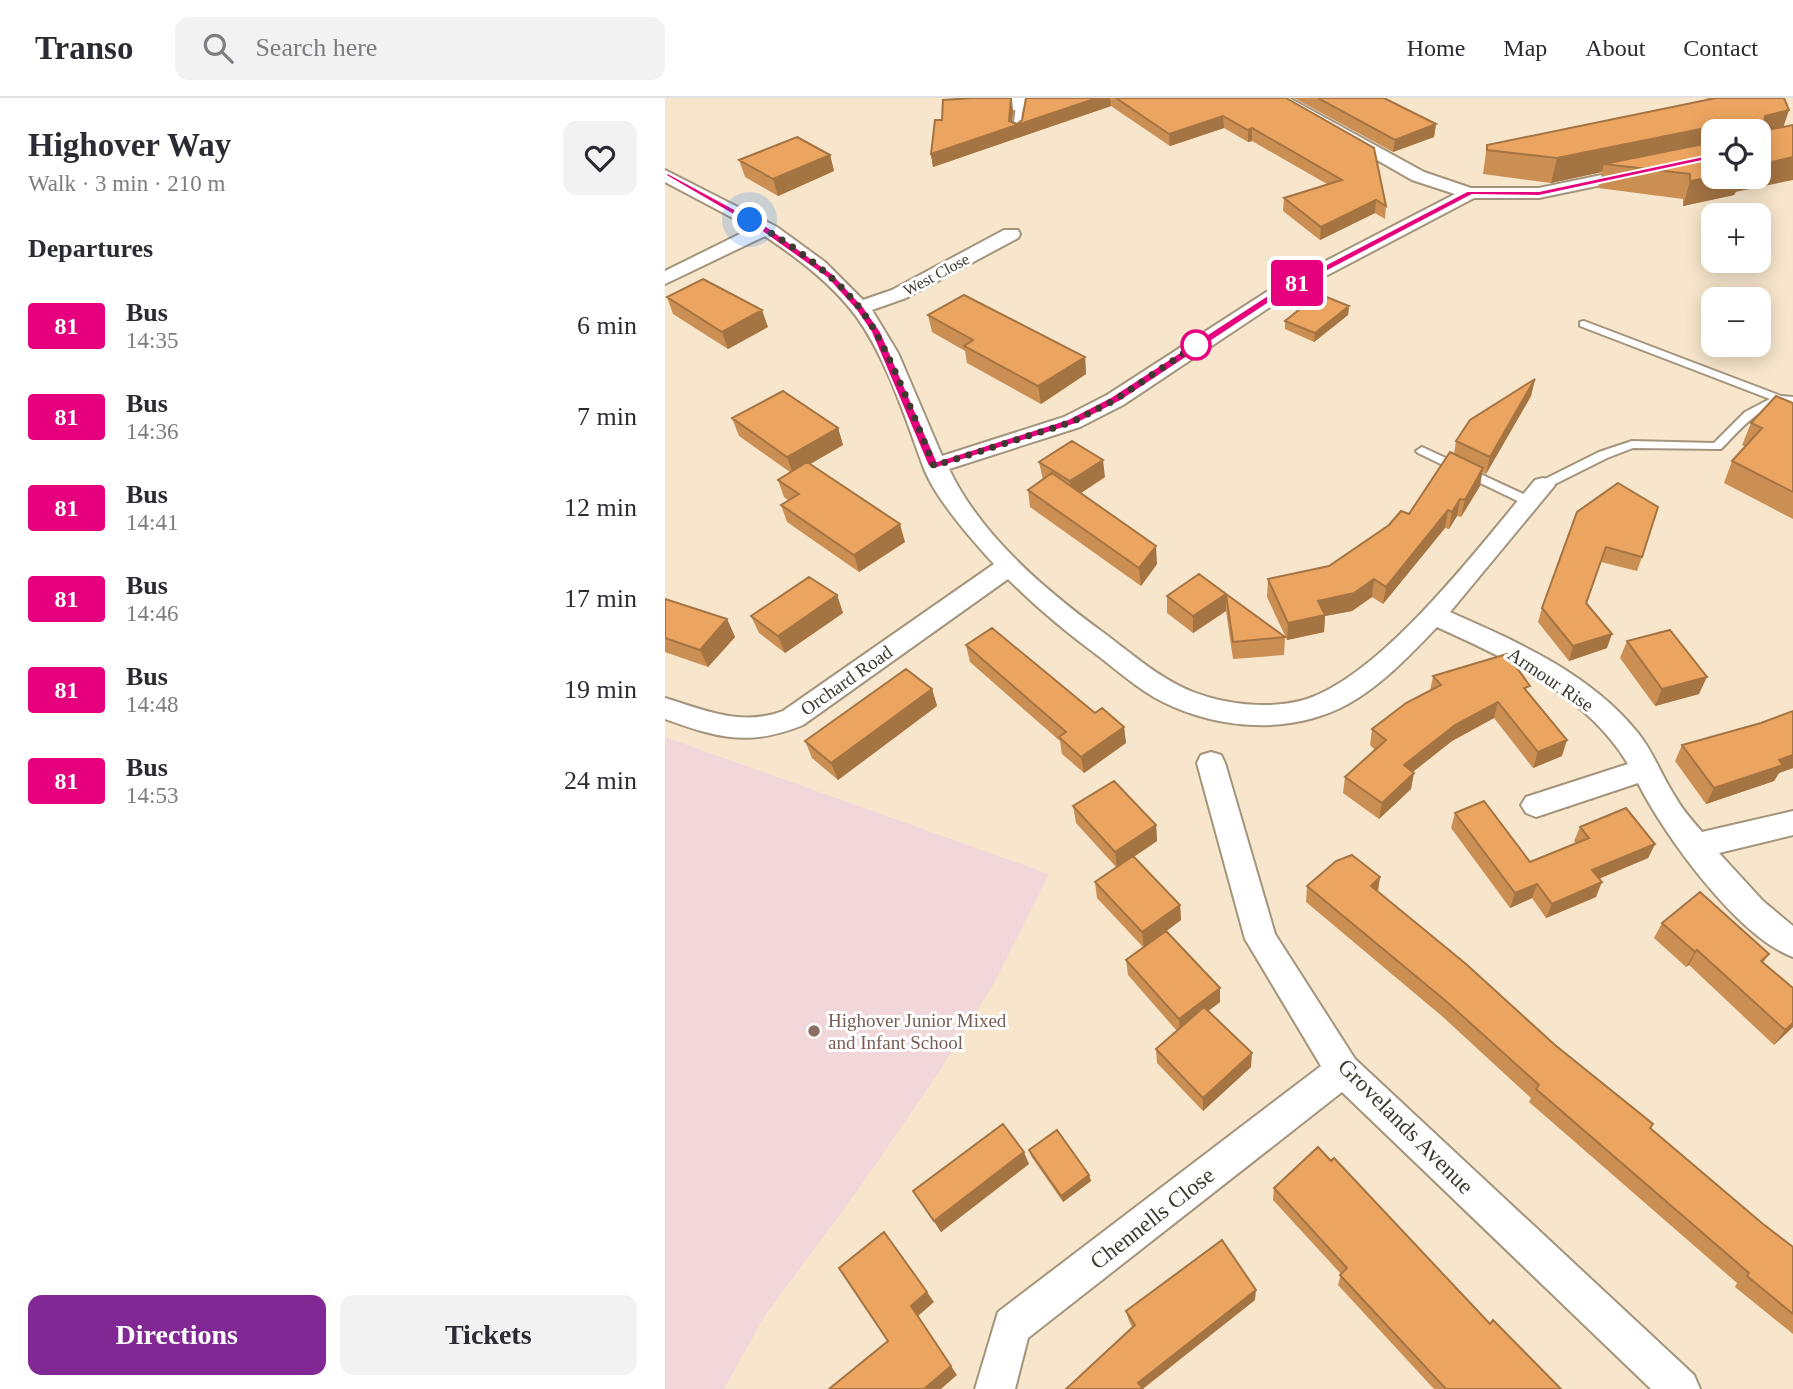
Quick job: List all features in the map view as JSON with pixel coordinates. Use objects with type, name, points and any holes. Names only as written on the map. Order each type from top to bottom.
[{"type":"street","points":[[1277,98],[1421,178],[1470,193],[1539,193],[1648,171]]},
{"type":"street","points":[[665,175],[765,229],[830,276],[876,332],[934,466],[983,538],[1036,592],[1089,636],[1178,698],[1227,712],[1257,715],[1296,712],[1323,704],[1362,683],[1435,616],[1536,493]]},
{"type":"street","points":[[934,466],[1072,422],[1115,400],[1275,295],[1470,193]]},
{"type":"street","points":[[665,278],[765,229]]},
{"type":"street","name":"West Close","points":[[859,308],[899,294],[1011,234]]},
{"type":"street","name":"Orchard Road","points":[[665,708],[737,730],[774,727],[793,718],[1009,566]]},
{"type":"street","name":"Armour Rise","points":[[1435,616],[1499,644],[1580,694],[1609,720],[1628,741],[1666,809],[1730,888],[1778,934],[1793,943]]},
{"type":"street","name":"Grovelands Avenue","points":[[1211,763],[1261,939],[1343,1070],[1680,1389]]},
{"type":"street","points":[[1536,805],[1646,770]]},
{"type":"street","points":[[1696,846],[1793,823]]},
{"type":"street","name":"Chennells Close","points":[[995,1389],[1012,1326],[1343,1070]]},
{"type":"lane","points":[[1017,132],[1019,103]]},
{"type":"lane","points":[[1584,324],[1779,400],[1793,400]]},
{"type":"lane","points":[[1423,452],[1536,493],[1604,455],[1632,444],[1717,447],[1749,414],[1779,400]]},
{"type":"shaded area","name":"Highover Junior Mixed and Infant School","points":[[665,737],[1049,874],[993,985],[935,1078],[860,1187],[764,1317],[724,1389],[665,1389]]},
{"type":"building","points":[[1011,98],[1009,121],[1017,124],[1022,120],[1026,98],[1097,98],[931,154],[935,120],[942,120],[943,100]]},
{"type":"building","points":[[1116,98],[1286,98],[1374,148],[1386,206],[1376,200],[1321,227],[1284,198],[1342,180],[1252,128],[1248,130],[1223,116],[1169,134]]},
{"type":"building","points":[[1318,98],[1384,98],[1436,124],[1395,140]]},
{"type":"building","points":[[1716,98],[1784,98],[1789,110],[1765,116],[1765,119],[1701,119],[1701,129],[1557,158],[1487,150],[1487,145]]},
{"type":"building","points":[[1793,125],[1793,157],[1771,162],[1771,129]]},
{"type":"building","points":[[797,137],[830,155],[773,179],[739,160]]},
{"type":"building","points":[[1701,144],[1701,179],[1690,181],[1690,174],[1604,164]]},
{"type":"building","points":[[703,279],[762,310],[722,332],[667,297]]},
{"type":"building","points":[[1319,294],[1349,306],[1315,333],[1285,321]]},
{"type":"building","points":[[964,295],[1085,357],[1038,386],[964,346],[973,340],[928,315]]},
{"type":"building","points":[[1535,379],[1490,457],[1456,441],[1470,420]]},
{"type":"building","points":[[783,391],[838,428],[787,457],[732,418]]},
{"type":"building","points":[[1776,396],[1793,403],[1793,492],[1732,461],[1762,428],[1751,423]]},
{"type":"building","points":[[1072,441],[1103,460],[1070,481],[1039,462]]},
{"type":"building","points":[[1450,452],[1483,468],[1465,500],[1460,499],[1452,512],[1448,510],[1386,587],[1374,579],[1354,593],[1318,601],[1325,615],[1288,623],[1268,579],[1329,566],[1389,525],[1401,511],[1409,514]]},
{"type":"building","points":[[807,462],[900,524],[854,555],[781,505],[799,494],[778,480]]},
{"type":"building","points":[[1052,473],[1156,546],[1139,568],[1028,490]]},
{"type":"building","points":[[1618,483],[1658,507],[1642,557],[1606,547],[1586,603],[1612,634],[1573,646],[1542,608],[1577,512]]},
{"type":"building","points":[[1199,574],[1226,594],[1193,616],[1167,596]]},
{"type":"building","points":[[809,577],[837,595],[778,636],[751,616]]},
{"type":"building","points":[[1226,594],[1285,637],[1233,642]]},
{"type":"building","points":[[665,599],[727,619],[700,650],[665,638]]},
{"type":"building","points":[[992,628],[1095,713],[1102,708],[1124,727],[1081,757],[1059,737],[1066,732],[966,645]]},
{"type":"building","points":[[1670,630],[1707,677],[1662,689],[1627,641]]},
{"type":"building","points":[[1507,654],[1530,686],[1524,688],[1567,740],[1538,752],[1498,702],[1455,725],[1404,765],[1414,773],[1382,803],[1345,777],[1386,740],[1372,729],[1406,703],[1441,685],[1433,676]]},
{"type":"building","points":[[906,669],[932,689],[831,763],[805,741]]},
{"type":"building","points":[[1793,711],[1793,755],[1779,760],[1783,765],[1714,788],[1682,745],[1761,723]]},
{"type":"building","points":[[1114,781],[1156,825],[1115,852],[1073,806]]},
{"type":"building","points":[[1484,801],[1530,862],[1589,838],[1580,827],[1626,808],[1655,844],[1592,870],[1602,882],[1552,904],[1537,884],[1515,893],[1455,813]]},
{"type":"building","points":[[1352,855],[1380,877],[1371,886],[1466,964],[1555,1045],[1653,1124],[1650,1128],[1793,1247],[1793,1314],[1536,1089],[1539,1085],[1447,1002],[1307,886],[1336,861]]},
{"type":"building","points":[[1133,856],[1180,905],[1142,932],[1095,882]]},
{"type":"building","points":[[1700,892],[1769,954],[1761,961],[1793,988],[1793,1023],[1785,1030],[1697,950],[1695,952],[1662,923]]},
{"type":"building","points":[[1166,931],[1220,988],[1179,1019],[1126,960]]},
{"type":"building","points":[[1204,1007],[1252,1053],[1203,1098],[1156,1049]]},
{"type":"building","points":[[1003,1124],[1024,1152],[934,1221],[913,1191]]},
{"type":"building","points":[[1057,1130],[1089,1175],[1061,1196],[1029,1150]]},
{"type":"building","points":[[1318,1147],[1331,1161],[1334,1158],[1490,1324],[1493,1320],[1561,1389],[1446,1389],[1340,1275],[1347,1268],[1274,1188]]},
{"type":"building","points":[[884,1232],[927,1292],[911,1306],[951,1366],[924,1389],[829,1389],[888,1341],[839,1268]]},
{"type":"building","points":[[1222,1240],[1256,1290],[1138,1383],[1143,1389],[1066,1389],[1135,1325],[1126,1311]]},
{"type":"bus line","name":"81","points":[[665,175],[765,229],[830,276],[876,332],[934,466],[1072,422],[1115,400],[1275,295],[1470,193],[1539,193],[1701,159]]},
{"type":"place","name":"Highover Junior Mixed and Infant School","points":[[814,1031]]},
{"type":"route","points":[[750,220],[830,276],[859,308],[876,332],[934,466],[1072,422],[1115,400],[1196,345]]}]
